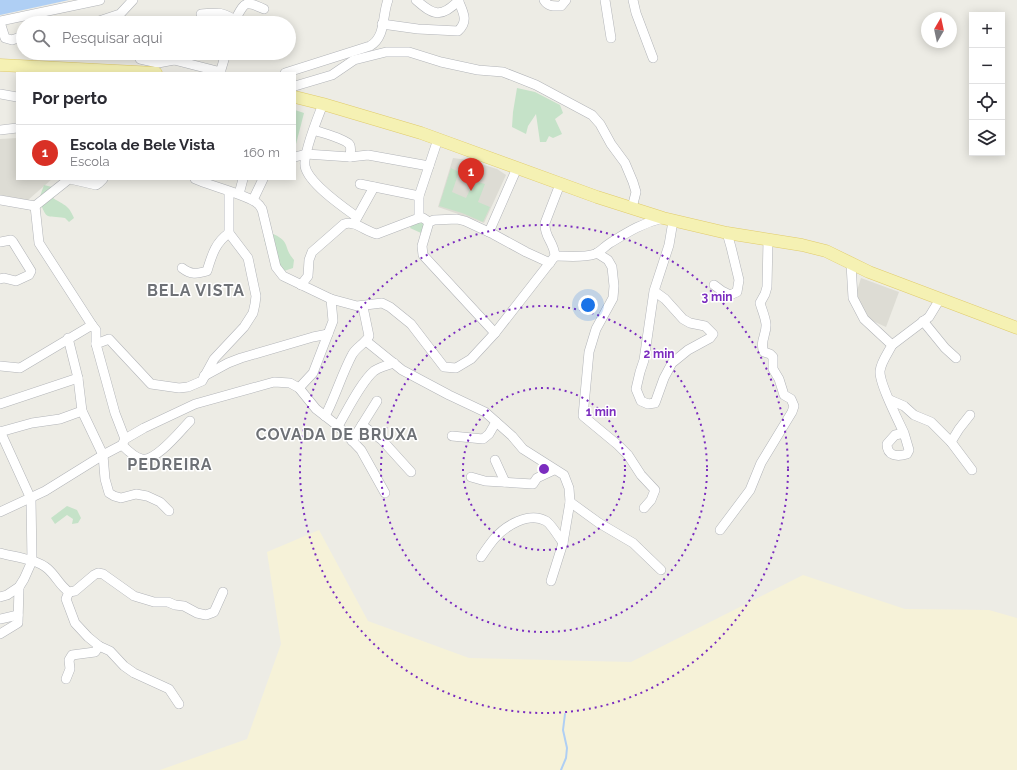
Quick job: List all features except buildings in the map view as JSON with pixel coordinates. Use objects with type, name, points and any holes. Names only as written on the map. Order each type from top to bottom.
[{"type":"main road","points":[[0,65],[141,72]]},
{"type":"main road","points":[[296,97],[438,139],[560,184],[668,219],[727,234],[815,247],[869,272],[1017,328]]},
{"type":"street","points":[[24,16],[100,0]]},
{"type":"street","points":[[114,16],[120,14],[133,0]]},
{"type":"street","points":[[288,72],[376,43],[379,38],[384,10],[388,0]]},
{"type":"street","points":[[382,24],[418,29],[458,31],[464,26],[465,19],[458,0],[443,12],[436,14],[429,12],[416,0]]},
{"type":"street","points":[[544,0],[546,4],[551,6],[561,6],[566,0]]},
{"type":"street","points":[[605,0],[611,38]]},
{"type":"street","points":[[634,0],[636,14],[653,58]]},
{"type":"street","points":[[237,16],[243,6],[247,3],[252,3],[264,9]]},
{"type":"street","points":[[201,14],[216,13],[226,14],[228,16]]},
{"type":"street","points":[[16,18],[0,21],[5,38],[12,40],[16,39]]},
{"type":"street","points":[[296,86],[332,75],[354,60],[386,52],[409,52],[441,62],[478,70],[502,72],[536,85],[592,115],[600,124],[611,144],[625,163],[636,192],[632,208]]},
{"type":"street","points":[[144,60],[158,63],[174,60],[216,72]]},
{"type":"street","points":[[220,72],[224,60]]},
{"type":"street","points":[[0,94],[16,97]]},
{"type":"street","points":[[323,104],[306,154],[305,165],[309,176],[370,233],[377,234],[419,218],[430,222],[434,220],[457,219],[489,232],[526,252],[553,259],[581,257],[597,253],[604,246],[646,222],[668,219],[669,246],[654,291],[644,360],[636,389],[641,401],[648,404],[655,404],[664,378],[672,363],[688,350],[710,338],[713,334],[705,326],[690,323],[683,318],[665,299],[654,291]]},
{"type":"street","points":[[0,130],[16,128]]},
{"type":"street","points":[[314,130],[342,140],[348,144],[350,148],[350,157]]},
{"type":"street","points":[[419,218],[419,196],[438,139]]},
{"type":"street","points":[[296,157],[306,154],[350,157],[368,154],[429,166]]},
{"type":"street","points":[[489,232],[517,168]]},
{"type":"street","points":[[0,200],[35,206],[69,180]]},
{"type":"street","points":[[74,180],[96,185],[102,180]]},
{"type":"street","points":[[239,194],[243,180]]},
{"type":"street","points":[[253,200],[263,180]]},
{"type":"street","points":[[209,182],[229,192],[239,194],[253,200],[262,209],[276,267],[283,276],[331,299],[357,306],[382,303],[390,307],[410,324],[444,367],[456,368],[471,360],[495,333],[553,259],[555,248],[546,235],[545,223],[560,184]]},
{"type":"street","points":[[360,184],[419,196]]},
{"type":"street","points":[[301,285],[308,276],[309,260],[312,252],[344,224],[355,220],[374,187]]},
{"type":"street","points":[[35,206],[39,243],[94,327],[109,339],[151,384],[179,388],[188,387],[202,381],[214,359],[244,327],[253,313],[256,296],[248,258],[229,233],[229,192]]},
{"type":"street","points":[[430,222],[422,246],[423,255],[495,333]]},
{"type":"street","points":[[182,268],[188,272],[196,274],[207,271],[214,249],[221,239],[229,233]]},
{"type":"street","points":[[714,285],[730,295],[737,292],[739,286],[739,280],[727,234]]},
{"type":"street","points":[[0,242],[11,240],[31,271],[29,275],[16,281],[4,278],[0,279]]},
{"type":"street","points":[[720,530],[750,490],[761,463],[792,412],[794,406],[791,399],[784,395],[779,378],[773,369],[773,357],[764,352],[762,348],[766,326],[764,312],[760,303],[767,287],[768,240]]},
{"type":"street","points":[[597,253],[608,260],[612,267],[614,286],[613,298],[596,329],[589,352],[583,416],[628,455],[641,475],[655,490],[644,508]]},
{"type":"street","points":[[851,264],[854,298],[864,318],[892,345]]},
{"type":"street","points":[[299,388],[313,374],[333,321],[331,299]]},
{"type":"street","points":[[904,433],[881,380],[881,366],[892,345],[929,317],[940,299]]},
{"type":"street","points":[[325,416],[353,354],[369,336],[363,306]]},
{"type":"street","points":[[923,321],[945,348],[956,358]]},
{"type":"street","points":[[0,366],[20,368],[68,338],[94,327]]},
{"type":"street","points":[[94,327],[96,344],[111,400],[124,442],[130,452],[142,460],[152,458],[190,421]]},
{"type":"street","points":[[203,377],[228,363],[241,358],[328,334]]},
{"type":"street","points":[[68,338],[78,378],[82,410],[103,455],[105,479],[109,493],[121,498],[136,494],[147,496],[160,502],[169,511]]},
{"type":"street","points":[[96,344],[109,339]]},
{"type":"street","points":[[366,341],[402,370],[485,412],[523,449],[564,475],[569,488],[570,502],[563,543],[551,581]]},
{"type":"street","points":[[338,426],[367,379],[375,371],[394,363]]},
{"type":"street","points":[[0,404],[78,378]]},
{"type":"street","points":[[0,512],[31,499],[45,491],[144,428],[195,404],[274,382],[290,382],[299,388],[316,409],[338,426],[352,440],[361,450],[385,493]]},
{"type":"street","points":[[890,400],[904,406],[914,415],[931,422],[951,442],[972,470]]},
{"type":"street","points":[[352,440],[377,401]]},
{"type":"street","points":[[0,597],[7,595],[19,587],[32,561],[31,499],[0,431],[32,423],[60,419],[82,410]]},
{"type":"street","points":[[951,442],[970,414]]},
{"type":"street","points":[[452,436],[483,439],[489,434],[496,422]]},
{"type":"street","points":[[362,425],[382,440],[411,472]]},
{"type":"street","points":[[495,460],[505,482]]},
{"type":"street","points":[[471,477],[485,481],[533,484],[538,478],[554,470]]},
{"type":"street","points":[[570,502],[599,523],[633,543],[661,570]]},
{"type":"street","points":[[481,557],[494,538],[508,527],[525,518],[534,517],[547,521],[563,543]]},
{"type":"street","points":[[0,553],[32,561],[48,568],[64,589],[69,592],[75,591],[98,573],[103,574],[134,596],[154,602],[168,602],[175,605],[184,606],[197,613],[206,615],[214,612],[223,592]]},
{"type":"street","points":[[0,634],[18,623],[19,587]]},
{"type":"street","points":[[69,592],[66,599],[75,623],[88,637],[99,646],[110,651],[134,673],[169,689],[179,704]]},
{"type":"street","points":[[0,619],[18,615]]},
{"type":"street","points":[[66,678],[70,669],[69,660],[72,655],[95,652],[99,646]]},
{"type":"shaded area","points":[[16,138],[16,180],[51,180],[28,200],[0,195],[0,139]]},
{"type":"shaded area","points":[[453,158],[468,160],[497,169],[506,175],[484,223],[438,207]]},
{"type":"shaded area","points":[[861,278],[899,292],[886,327],[866,318],[855,297]]},
{"type":"green space","points":[[517,88],[535,92],[560,105],[563,113],[555,119],[562,134],[553,138],[549,136],[546,142],[540,142],[536,114],[528,126],[526,134],[512,127]]},
{"type":"green space","points":[[296,110],[304,113],[296,144]]},
{"type":"green space","points":[[451,168],[459,172],[452,192],[466,198],[474,181],[485,184],[478,202],[490,207],[483,222],[462,213],[439,206]]},
{"type":"green space","points":[[44,185],[52,187],[56,194],[53,198],[70,210],[74,218],[69,222],[65,218],[48,216],[45,214],[39,199]]},
{"type":"green space","points":[[416,221],[424,224],[421,233],[410,228]]},
{"type":"green space","points":[[271,233],[278,236],[284,242],[294,260],[293,268],[284,271],[267,249],[264,239]]},
{"type":"green space","points":[[67,506],[77,510],[81,518],[78,523],[72,524],[73,519],[67,515],[55,524],[51,518]]},
{"type":"sand","points":[[319,530],[368,621],[469,658],[631,662],[803,575],[905,609],[989,610],[1017,618],[1017,770],[160,770],[247,739],[281,644],[267,552]]},
{"type":"water","points":[[0,0],[69,0],[0,15]]},
{"type":"waterway","points":[[561,770],[566,758],[567,748],[563,730],[565,714]]},
{"type":"place","name":"Escola de Bele Vista","points":[[471,191]]},
{"type":"district","name":"BELA VISTA","points":[[196,290]]},
{"type":"district","name":"COVADA DE BRUXA","points":[[337,434]]},
{"type":"district","name":"PEDREIRA","points":[[170,464]]}]
